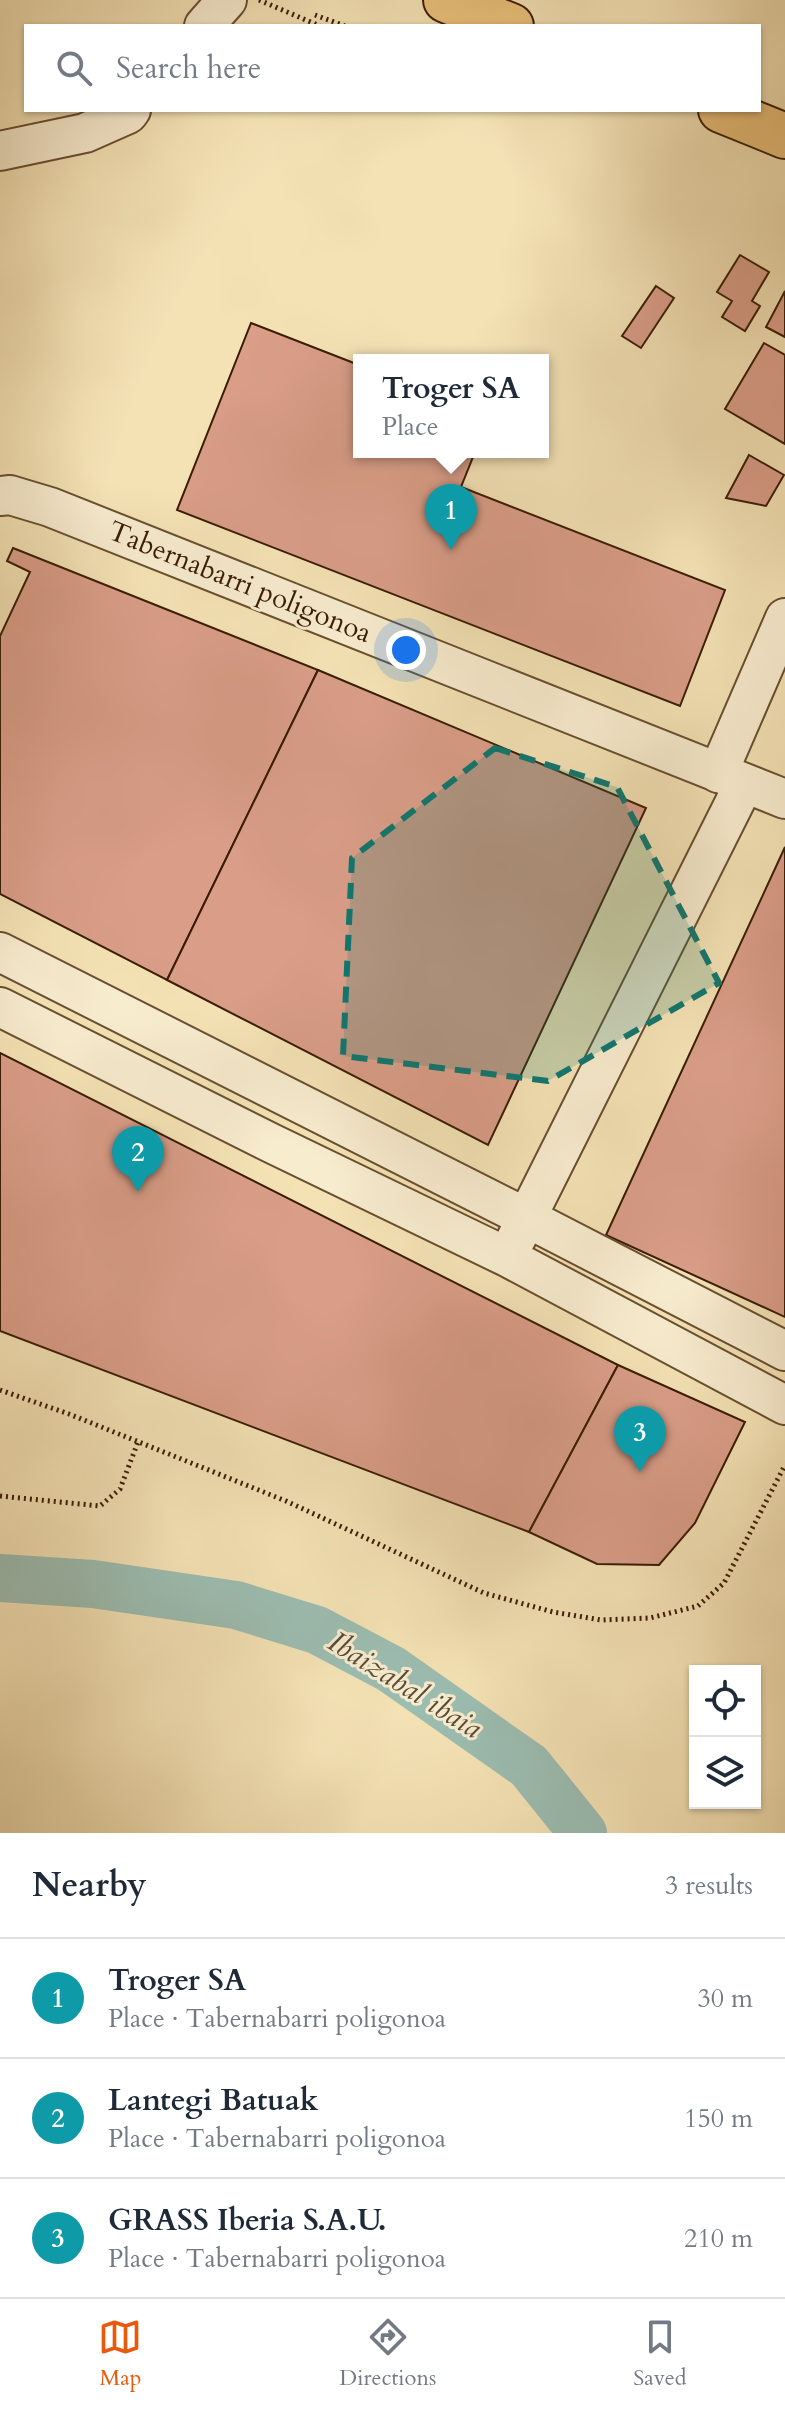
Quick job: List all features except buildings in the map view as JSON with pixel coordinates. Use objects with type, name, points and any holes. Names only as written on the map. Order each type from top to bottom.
[{"type":"highway","points":[[448,0],[506,24]]},
{"type":"highway","points":[[726,112],[785,136]]},
{"type":"street","points":[[206,24],[227,0]]},
{"type":"street","points":[[0,151],[85,133],[130,112]]},
{"type":"street","name":"Tabernabarri poligonoa","points":[[0,496],[10,495],[50,507],[785,798]]},
{"type":"street","points":[[507,1257],[731,779],[785,618]]},
{"type":"street","points":[[0,952],[785,1351]]},
{"type":"street","points":[[0,1007],[507,1257],[785,1405]]},
{"type":"path","points":[[259,0],[315,24]]},
{"type":"path","points":[[315,15],[340,24]]},
{"type":"path","points":[[0,1390],[286,1501],[484,1593],[553,1612],[601,1620],[650,1618],[698,1606],[724,1583],[785,1465]]},
{"type":"path","points":[[0,1496],[100,1506],[120,1489],[138,1442]]},
{"type":"highlighted area","points":[[495,748],[617,787],[719,983],[548,1081],[343,1056],[352,858]]},
{"type":"waterway","name":"Ibaizabal ibaia","points":[[0,1578],[93,1584],[236,1605],[317,1630],[391,1669],[529,1766],[583,1833]]},
{"type":"place","name":"Troger SA","points":[[451,550]]},
{"type":"place","name":"Lantegi Batuak","points":[[138,1192]]},
{"type":"place","name":"GRASS Iberia S.A.U.","points":[[640,1472]]}]
